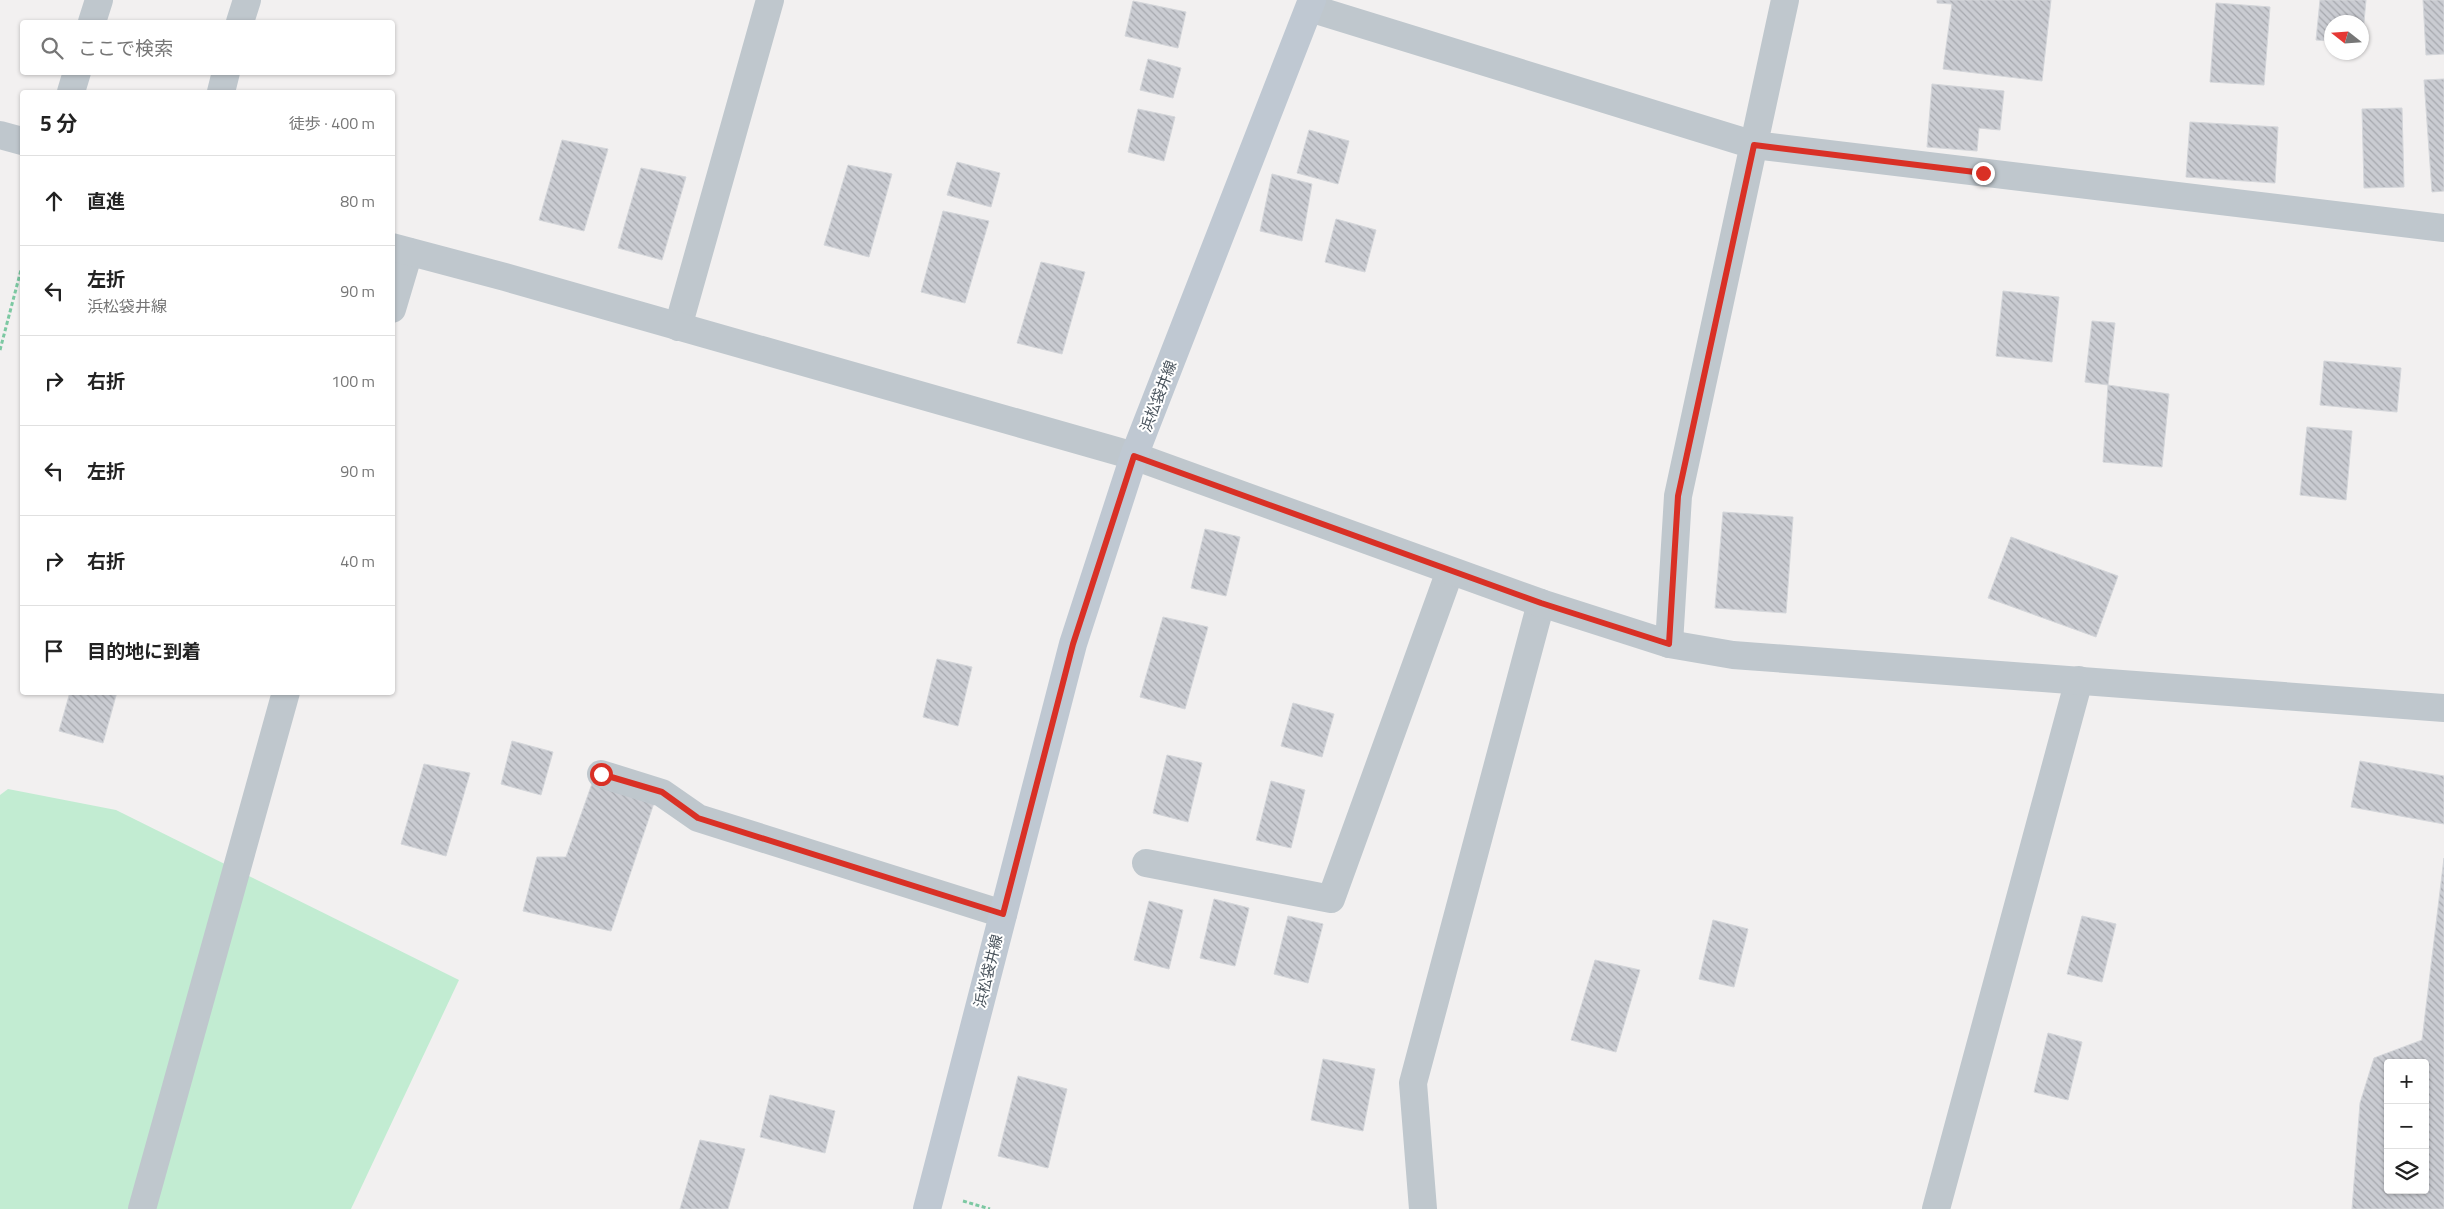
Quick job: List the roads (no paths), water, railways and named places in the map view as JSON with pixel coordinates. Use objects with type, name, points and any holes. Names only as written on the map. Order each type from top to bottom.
[{"type":"main road","name":"浜松袋井線","points":[[927,1209],[1073,644],[1134,456],[1311,4]]},
{"type":"street","points":[[93,20],[99,0]]},
{"type":"street","points":[[241,20],[247,0]]},
{"type":"street","points":[[678,327],[770,0]]},
{"type":"street","points":[[1669,644],[1678,496],[1785,0]]},
{"type":"street","points":[[1311,4],[1754,145],[2444,228]]},
{"type":"street","points":[[72,90],[76,75]]},
{"type":"street","points":[[222,90],[225,75]]},
{"type":"street","points":[[0,135],[20,140]]},
{"type":"street","points":[[395,287],[400,249],[505,277],[1134,456],[1541,603],[1669,644],[1732,655],[2444,708]]},
{"type":"street","points":[[1146,863],[1331,899],[1450,571]]},
{"type":"street","points":[[1423,1209],[1413,1083],[1541,603]]},
{"type":"street","points":[[1936,1209],[2079,680]]},
{"type":"street","points":[[142,1209],[285,695]]},
{"type":"street","points":[[601,774],[662,792],[698,818],[1003,914]]}]
